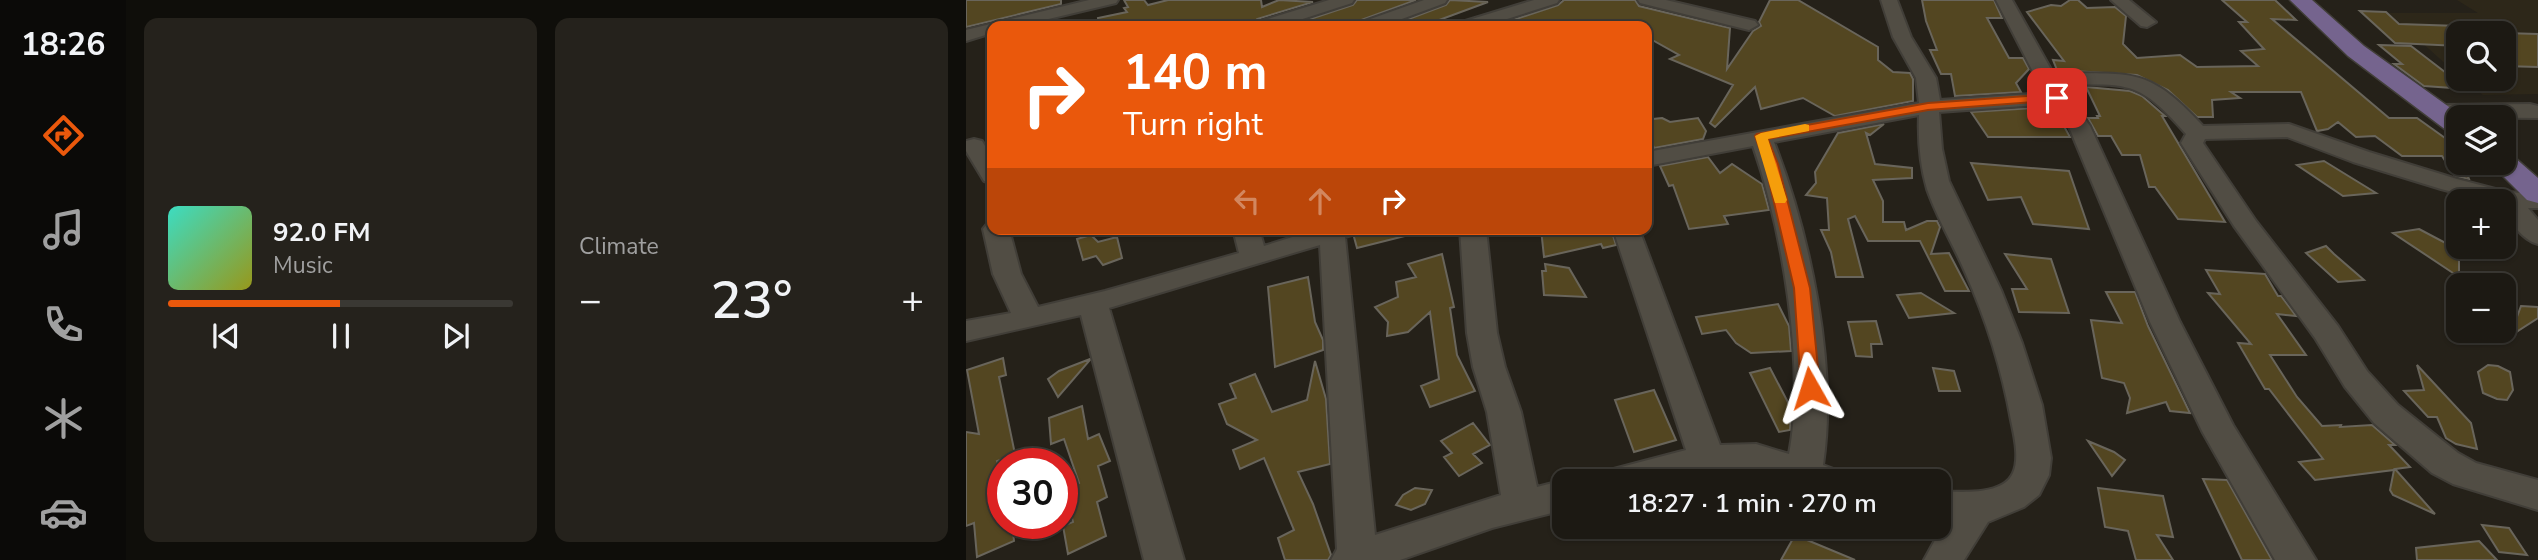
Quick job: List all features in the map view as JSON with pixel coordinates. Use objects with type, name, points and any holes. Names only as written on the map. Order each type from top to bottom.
[{"type":"main road","points":[[2300,0],[2356,51],[2446,117]]},
{"type":"main road","points":[[2516,174],[2538,194]]},
{"type":"street","points":[[1020,21],[1110,0]]},
{"type":"street","points":[[1280,21],[1346,0]]},
{"type":"street","points":[[1382,21],[1439,0]]},
{"type":"street","points":[[1484,21],[1550,0]]},
{"type":"street","points":[[1646,0],[1749,18],[1748,44]]},
{"type":"street","points":[[1889,0],[1903,37],[1927,77],[1930,91],[1928,107],[1931,156],[1939,190],[1990,298],[2026,407],[2032,437],[2032,475],[2012,497],[1976,508],[1951,507]]},
{"type":"street","points":[[2004,0],[2052,89],[2079,127],[2165,322],[2219,431],[2296,560]]},
{"type":"street","points":[[2119,0],[2147,22]]},
{"type":"street","points":[[966,36],[987,30]]},
{"type":"street","points":[[1652,158],[1928,107],[2124,80],[2140,83],[2162,98],[2197,133],[2288,130],[2361,157],[2472,189]]},
{"type":"street","points":[[2439,111],[2530,110],[2538,113]]},
{"type":"street","points":[[2197,133],[2192,143],[2219,185],[2327,333],[2357,379],[2386,414],[2427,450],[2455,468],[2538,495]]},
{"type":"street","points":[[1761,136],[1771,164],[1802,288],[1810,388],[1808,448],[1813,469]]},
{"type":"street","points":[[977,145],[987,166]]},
{"type":"street","points":[[2516,200],[2538,201]]},
{"type":"street","points":[[2516,210],[2538,236]]},
{"type":"street","points":[[996,235],[1007,274],[1028,317]]},
{"type":"street","points":[[1248,235],[1254,257]]},
{"type":"street","points":[[966,331],[1093,303],[1326,235]]},
{"type":"street","points":[[1339,235],[1354,559],[1490,513],[1552,498]]},
{"type":"street","points":[[1474,235],[1482,333],[1489,367],[1504,412],[1522,506]]},
{"type":"street","points":[[1628,235],[1707,459]]},
{"type":"street","points":[[1093,303],[1111,379],[1151,505],[1164,560]]},
{"type":"street","points":[[1667,469],[1707,459],[1756,458],[1790,469]]},
{"type":"street","points":[[1944,560],[1976,508]]},
{"type":"shaded area","points":[[2457,0],[2538,0],[2538,94],[2483,95],[2478,91],[2516,91],[2516,21],[2446,21],[2446,64],[2389,13],[2478,13]]},
{"type":"building","points":[[966,0],[1061,0],[1061,4],[966,27]]},
{"type":"building","points":[[1124,0],[1144,0],[1148,5],[1168,0],[1261,0],[1262,7],[1279,0],[1313,2],[1256,21],[1098,21],[1098,18],[1127,12],[1124,8],[1128,7]]},
{"type":"building","points":[[1357,0],[1416,0],[1360,21],[1304,21],[1353,5]]},
{"type":"building","points":[[1450,0],[1488,2],[1437,21],[1403,21],[1446,5]]},
{"type":"building","points":[[1564,0],[1635,0],[1639,6],[1730,28],[1727,69],[1753,31],[1761,26],[1759,22],[1770,0],[1798,0],[1878,47],[1878,60],[1893,72],[1910,73],[1913,79],[1913,101],[1835,116],[1803,98],[1761,109],[1755,87],[1715,127],[1710,123],[1733,85],[1670,59],[1679,55],[1652,40],[1652,21],[1510,21],[1558,5]]},
{"type":"building","points":[[1922,0],[1994,0],[2002,18],[1987,18],[2009,58],[2023,58],[2029,69],[2016,83],[2021,92],[1955,96],[1951,74],[1941,74],[1930,50],[1937,50],[1926,21]]},
{"type":"building","points":[[2070,0],[2078,0],[2087,8],[2115,7],[2126,16],[2123,44],[2137,58],[2180,55],[2197,67],[2258,66],[2241,51],[2264,49],[2239,22],[2247,22],[2222,0],[2275,0],[2296,20],[2272,19],[2389,118],[2417,118],[2446,139],[2446,162],[2442,156],[2402,156],[2375,136],[2356,137],[2338,122],[2328,129],[2317,131],[2301,92],[2231,92],[2240,98],[2212,100],[2213,117],[2197,117],[2168,90],[2137,75],[2057,70],[2053,60],[2064,61],[2027,12],[2051,5],[2061,6]]},
{"type":"building","points":[[2360,11],[2386,12],[2399,24],[2446,26],[2446,45],[2395,43]]},
{"type":"building","points":[[2516,33],[2538,34],[2538,67],[2516,66]]},
{"type":"building","points":[[2379,45],[2411,46],[2446,73],[2446,88],[2424,86],[2394,64],[2402,64]]},
{"type":"building","points":[[2086,87],[2130,91],[2142,96],[2165,116],[2162,116],[2225,222],[2178,219],[2155,187],[2149,187],[2140,155],[2122,155],[2111,136],[2098,136],[2088,118],[2100,116]]},
{"type":"building","points":[[2048,107],[2060,119],[2070,137],[1988,137],[1971,112]]},
{"type":"building","points":[[1662,118],[1670,122],[1698,118],[1706,131],[1703,139],[1654,148],[1653,119]]},
{"type":"building","points":[[1884,124],[1870,135],[1866,133],[1875,164],[1912,168],[1912,178],[1873,180],[1883,201],[1883,222],[1904,222],[1906,230],[1927,221],[1937,221],[1940,227],[1931,254],[1949,253],[1969,291],[1945,291],[1920,241],[1868,241],[1855,216],[1848,219],[1863,277],[1836,277],[1831,252],[1821,230],[1829,230],[1827,198],[1806,195],[1816,183],[1815,172],[1838,133]]},
{"type":"building","points":[[1708,157],[1720,173],[1732,164],[1762,184],[1769,210],[1724,216],[1728,224],[1689,229],[1673,185],[1669,186],[1660,166]]},
{"type":"building","points":[[2324,161],[2376,193],[2343,196],[2297,165]]},
{"type":"building","points":[[1971,163],[2069,171],[2089,229],[2033,224],[2021,197],[1988,200]]},
{"type":"building","points":[[2468,175],[2469,179],[2455,176]]},
{"type":"building","points":[[2419,229],[2446,243],[2446,259],[2459,259],[2459,273],[2453,273],[2393,233]]},
{"type":"building","points":[[1091,235],[1098,242],[1117,237],[1122,258],[1103,265],[1096,256],[1083,260],[1077,239]]},
{"type":"building","points":[[1356,235],[1405,235],[1357,248]]},
{"type":"building","points":[[1542,235],[1613,235],[1616,245],[1603,248],[1601,244],[1544,257]]},
{"type":"building","points":[[2326,246],[2364,280],[2338,282],[2306,253]]},
{"type":"building","points":[[1442,254],[1454,307],[1450,308],[1457,355],[1475,391],[1430,407],[1421,386],[1439,379],[1430,312],[1408,332],[1387,336],[1388,322],[1375,307],[1398,297],[1396,282],[1416,277],[1408,264]]},
{"type":"building","points":[[2005,254],[2051,259],[2069,313],[2019,312],[2012,289],[2027,289]]},
{"type":"building","points":[[1545,264],[1569,268],[1586,297],[1544,295],[1542,271],[1546,271]]},
{"type":"building","points":[[2206,270],[2265,274],[2278,296],[2281,296],[2296,316],[2277,314],[2306,355],[2270,355],[2297,397],[2322,426],[2372,425],[2395,445],[2389,445],[2410,467],[2395,469],[2435,514],[2393,495],[2390,490],[2394,470],[2315,480],[2299,462],[2323,459],[2269,389],[2265,389],[2238,343],[2251,344],[2208,293],[2220,294]]},
{"type":"building","points":[[1308,277],[1315,322],[1323,340],[1323,350],[1275,367],[1268,287]]},
{"type":"building","points":[[2106,292],[2135,292],[2148,326],[2190,413],[2170,411],[2166,402],[2127,413],[2130,398],[2124,383],[2102,378],[2091,320],[2122,323]]},
{"type":"building","points":[[1921,293],[1954,313],[1909,318],[1897,295]]},
{"type":"building","points":[[1778,304],[1789,326],[1791,351],[1751,353],[1736,343],[1726,330],[1702,334],[1696,317]]},
{"type":"building","points":[[2521,306],[2538,307],[2538,318],[2516,332],[2516,320]]},
{"type":"building","points":[[1876,321],[1882,344],[1871,344],[1872,357],[1856,356],[1848,322]]},
{"type":"building","points":[[1003,358],[1006,375],[999,377],[1014,448],[987,448],[987,539],[1014,541],[977,557],[974,523],[966,526],[966,432],[979,434],[967,370]]},
{"type":"building","points":[[1090,359],[1058,397],[1048,379],[1059,371]]},
{"type":"building","points":[[1315,361],[1326,399],[1330,464],[1298,472],[1313,504],[1331,555],[1328,560],[1285,560],[1278,538],[1294,530],[1264,458],[1240,469],[1233,450],[1257,440],[1227,424],[1219,404],[1236,398],[1230,384],[1255,374],[1272,412],[1307,400]]},
{"type":"building","points":[[2417,365],[2471,423],[2477,449],[2456,444],[2446,438],[2437,417],[2428,417],[2404,391],[2424,390]]},
{"type":"building","points":[[2488,365],[2510,372],[2513,390],[2507,400],[2483,393],[2478,372]]},
{"type":"building","points":[[1770,368],[1791,408],[1790,430],[1779,432],[1750,373]]},
{"type":"building","points":[[1933,368],[1954,371],[1960,391],[1939,391]]},
{"type":"building","points":[[1654,390],[1676,440],[1634,452],[1615,400]]},
{"type":"building","points":[[1082,406],[1088,439],[1099,434],[1110,461],[1098,466],[1107,497],[1097,502],[1106,536],[1068,554],[1065,539],[1078,539],[1078,448],[1067,448],[1064,439],[1051,444],[1049,418]]},
{"type":"building","points":[[1473,423],[1490,445],[1473,454],[1482,463],[1459,476],[1444,457],[1452,453],[1441,441]]},
{"type":"building","points":[[2088,441],[2125,460],[2112,476]]},
{"type":"building","points":[[2203,479],[2227,480],[2272,560],[2242,560]]},
{"type":"building","points":[[1415,488],[1432,490],[1425,504],[1411,510],[1396,505],[1403,495]]},
{"type":"building","points":[[2098,488],[2163,496],[2173,537],[2157,535],[2173,560],[2136,560],[2128,531],[2105,527]]},
{"type":"building","points":[[2482,525],[2509,528],[2527,555],[2499,552]]},
{"type":"building","points":[[1793,539],[1805,539],[1855,560],[1781,560]]},
{"type":"building","points":[[2479,541],[2497,560],[2417,560],[2416,548]]},
{"type":"slow traffic","points":[[1780,200],[1761,136],[1805,128]]},
{"type":"route","points":[[1810,388],[1802,288],[1771,164],[1761,136],[1928,107],[2057,98]]}]
